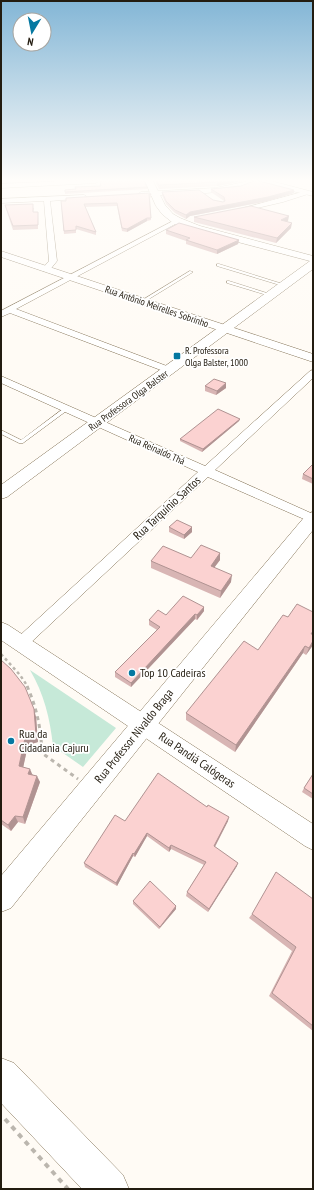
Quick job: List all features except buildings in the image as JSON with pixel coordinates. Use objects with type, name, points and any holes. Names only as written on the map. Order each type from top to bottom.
[{"type":"main road","points":[[228,237],[313,259]]},
{"type":"main road","name":"Rua Professora Olga Balster","points":[[1,493],[313,264]]},
{"type":"main road","name":"Rua Professor Nivaldo Braga","points":[[1,898],[313,518]]},
{"type":"main road","points":[[1,1076],[109,1189]]},
{"type":"street","points":[[41,267],[52,264],[53,259],[51,237]]},
{"type":"street","points":[[1,314],[147,237]]},
{"type":"street","name":"Rua Antônio Meirelles Sobrinho","points":[[1,254],[313,358]]},
{"type":"street","points":[[10,310],[169,370]]},
{"type":"street","name":"Rua Tarquínio Santos","points":[[21,643],[313,373]]},
{"type":"street","name":"Rua Reinaldo Thá","points":[[1,379],[313,518]]},
{"type":"street","name":"Rua Pandiá Calógeras","points":[[1,630],[313,838]]},
{"type":"lane","points":[[218,265],[284,285]]},
{"type":"lane","points":[[143,301],[191,272]]},
{"type":"lane","points":[[228,282],[271,294]]},
{"type":"lane","points":[[1,432],[21,442],[67,408]]},
{"type":"path","points":[[1,654],[15,668],[33,697],[39,714],[42,733],[42,753],[91,788]]},
{"type":"path","points":[[1,1114],[68,1189]]},
{"type":"green space","points":[[30,670],[116,728],[83,767],[53,746],[46,706]]},
{"type":"place","name":"R. Professora Olga Balster, 1000","points":[[177,356]]},
{"type":"place","name":"Top 10 Cadeiras","points":[[132,673]]},
{"type":"place","name":"Rua da Cidadania Cajuru","points":[[11,741]]}]
